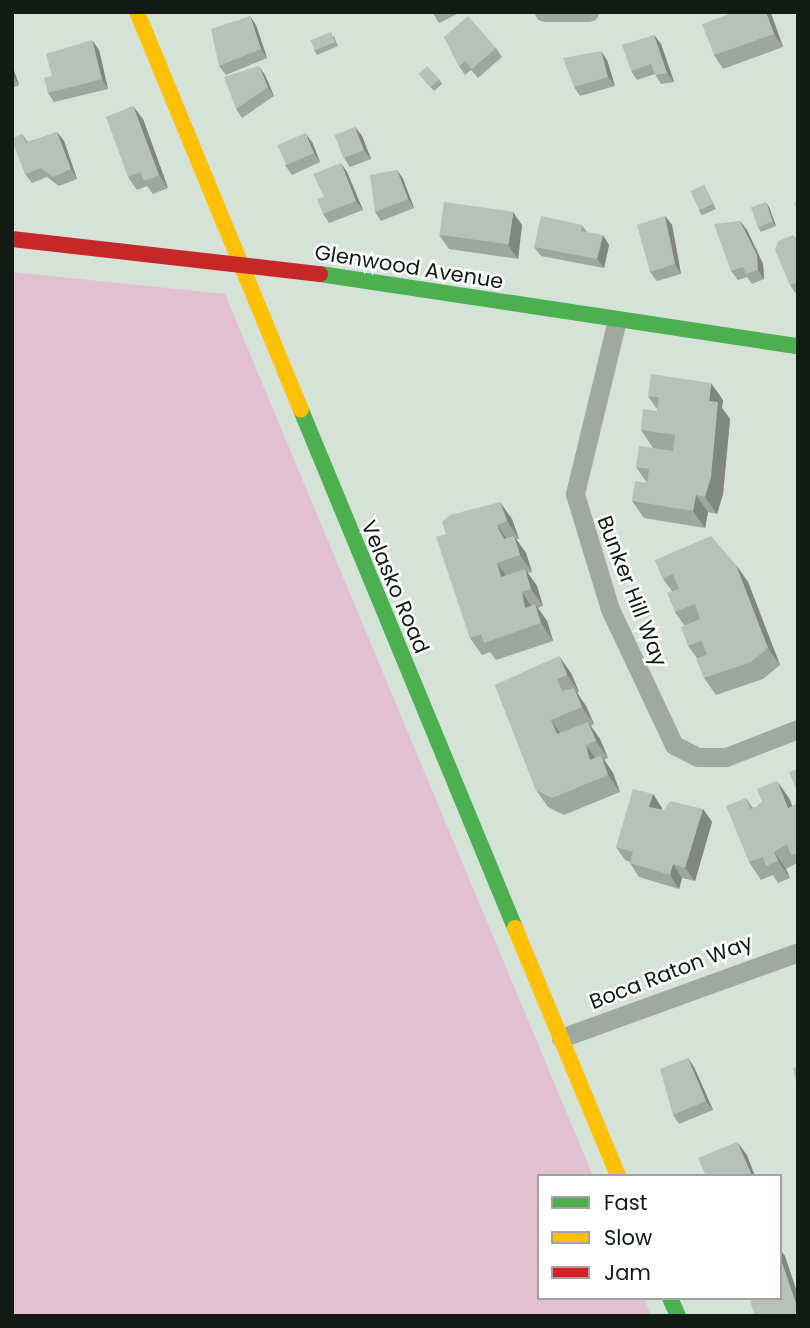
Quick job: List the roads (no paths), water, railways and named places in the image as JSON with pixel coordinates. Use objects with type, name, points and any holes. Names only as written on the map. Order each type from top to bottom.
[{"type":"street","name":"Velasko Road","points":[[137,12],[237,262],[617,1174]]},
{"type":"street","points":[[544,12],[589,12]]},
{"type":"street","name":"Glenwood Avenue","points":[[12,239],[237,262],[798,346]]},
{"type":"street","name":"Bunker Hill Way","points":[[617,320],[575,494],[621,635],[674,744],[698,757],[726,757],[798,729]]},
{"type":"street","name":"Boca Raton Way","points":[[561,1038],[798,951]]},
{"type":"street","points":[[671,1300],[678,1316]]}]
